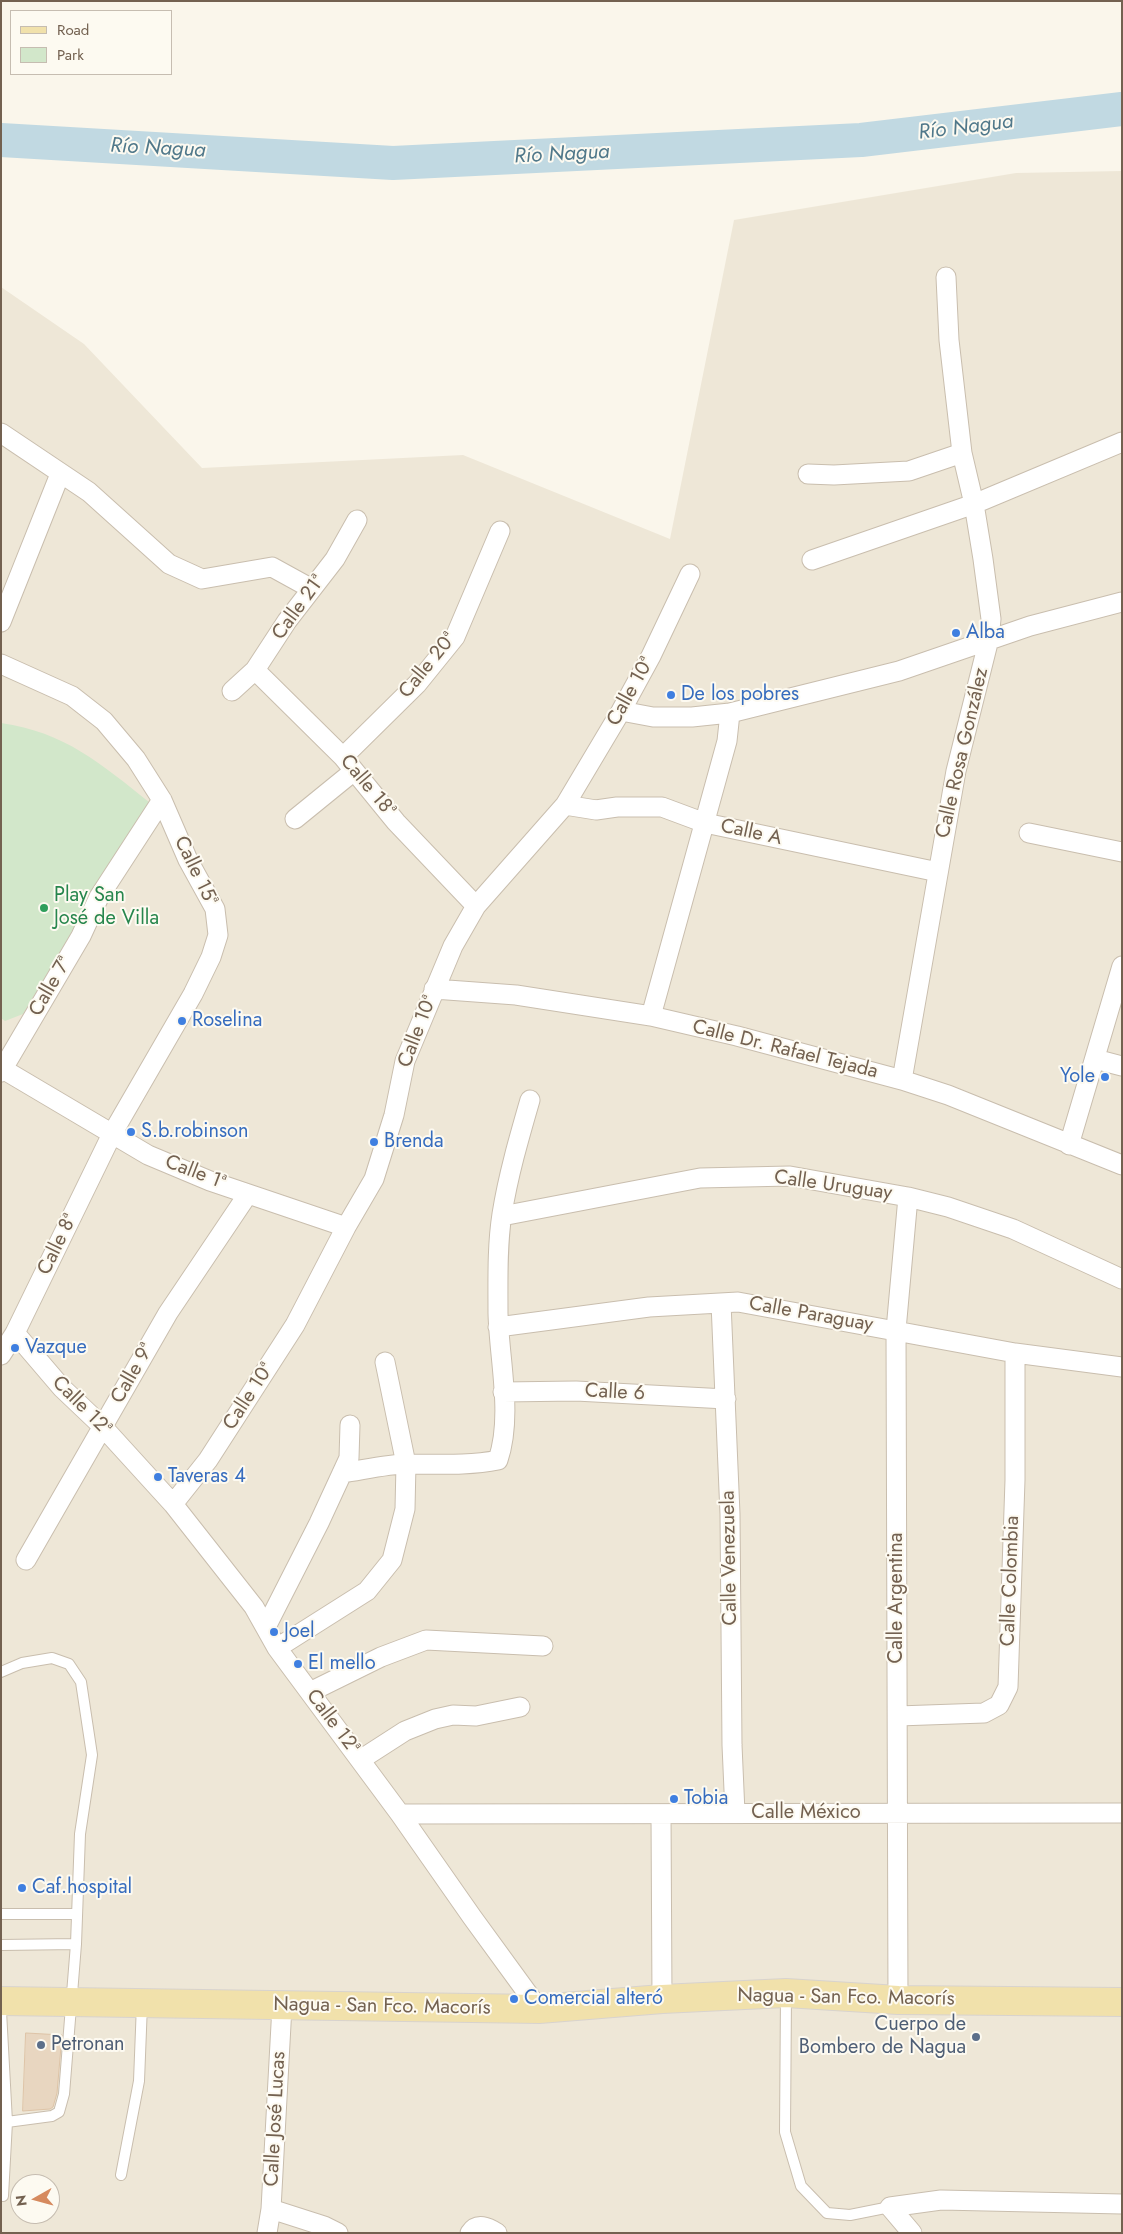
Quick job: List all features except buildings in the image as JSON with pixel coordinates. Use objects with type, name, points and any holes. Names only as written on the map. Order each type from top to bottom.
[{"type":"main road","name":"Nagua - San Fco. Macorís","points":[[1,2001],[539,2009],[662,1999],[786,1993],[898,2000],[1122,2002]]},
{"type":"street","name":"Calle Rosa González","points":[[902,1080],[956,771],[989,639],[991,619],[974,504],[962,453],[949,340],[946,277]]},
{"type":"street","points":[[1,433],[89,492],[169,564],[202,579],[272,567],[312,589]]},
{"type":"street","points":[[812,560],[974,504],[1122,442]]},
{"type":"street","points":[[808,474],[834,475],[909,471],[962,453]]},
{"type":"street","points":[[1,622],[60,474]]},
{"type":"street","name":"Calle 21ª","points":[[232,691],[255,670],[287,621],[335,560],[357,520]]},
{"type":"street","name":"Calle 20ª","points":[[294,819],[349,764],[455,637],[500,531]]},
{"type":"street","name":"Calle 10ª","points":[[173,1504],[208,1460],[295,1326],[346,1227],[374,1179],[394,1115],[405,1061],[453,946],[476,906],[565,805],[621,711],[651,656],[690,574]]},
{"type":"street","points":[[621,711],[653,717],[730,713],[817,693],[898,671],[1030,626],[1122,602]]},
{"type":"street","name":"Calle 15ª","points":[[1,664],[72,696],[104,721],[136,760],[162,800],[188,860],[215,909],[218,935],[211,957],[193,994],[112,1134]]},
{"type":"street","name":"Calle 18ª","points":[[255,670],[349,764],[396,822],[476,906]]},
{"type":"street","points":[[651,1016],[728,741],[730,713]]},
{"type":"street","name":"Calle 7ª","points":[[2,1070],[81,936],[98,897],[162,800]]},
{"type":"street","name":"Calle A","points":[[565,805],[596,810],[617,807],[662,807],[705,823],[938,872]]},
{"type":"street","points":[[1029,832],[1122,852]]},
{"type":"street","points":[[1069,1145],[1122,966]]},
{"type":"street","name":"Calle Dr. Rafael Tejada","points":[[434,989],[516,995],[651,1016],[737,1036],[902,1080],[948,1095],[1122,1166]]},
{"type":"street","points":[[1095,1059],[1122,1066]]},
{"type":"street","name":"Calle 1ª","points":[[2,1070],[148,1155],[248,1194],[346,1227]]},
{"type":"street","points":[[342,1474],[406,1464],[485,1463],[498,1460],[504,1443],[504,1392],[498,1327],[502,1216],[515,1152],[530,1100]]},
{"type":"street","name":"Calle 8ª","points":[[1,1355],[15,1333],[112,1134]]},
{"type":"street","name":"Calle Uruguay","points":[[502,1216],[700,1178],[790,1176],[908,1197],[948,1207],[1013,1229],[1122,1279]]},
{"type":"street","name":"Calle 9ª","points":[[26,1560],[168,1313],[248,1194]]},
{"type":"street","name":"Calle Argentina","points":[[898,2000],[896,1330],[908,1197]]},
{"type":"street","name":"Calle Paraguay","points":[[498,1327],[648,1307],[738,1302],[1015,1353],[1122,1367]]},
{"type":"street","name":"Calle Venezuela","points":[[721,1303],[726,1399],[732,1745],[735,1813]]},
{"type":"street","name":"Calle 12ª","points":[[15,1333],[62,1388],[102,1426],[173,1504],[254,1607],[277,1648],[400,1814],[539,2009]]},
{"type":"street","name":"Calle Colombia","points":[[898,1716],[984,1713],[999,1705],[1008,1687],[1015,1480],[1015,1353]]},
{"type":"street","points":[[277,1648],[367,1591],[392,1560],[405,1509],[406,1464],[385,1362]]},
{"type":"street","name":"Calle 6","points":[[504,1392],[576,1391],[726,1399]]},
{"type":"street","points":[[266,1627],[320,1523],[349,1458],[350,1425]]},
{"type":"street","points":[[310,1692],[381,1657],[426,1640],[543,1646]]},
{"type":"street","points":[[360,1760],[405,1732],[435,1719],[453,1715],[476,1716],[520,1707]]},
{"type":"street","name":"Calle México","points":[[400,1814],[1122,1813]]},
{"type":"street","points":[[661,1814],[662,1999]]},
{"type":"street","name":"Calle José Lucas","points":[[267,2233],[271,2209],[282,2006]]},
{"type":"street","points":[[890,2207],[941,2200],[1122,2204]]},
{"type":"street","points":[[890,2207],[912,2233]]},
{"type":"street","points":[[271,2209],[324,2226],[338,2233]]},
{"type":"street","points":[[470,2233],[477,2226],[488,2226],[497,2233]]},
{"type":"lane","points":[[1,1672],[22,1663],[52,1658],[69,1664],[81,1682],[92,1755],[80,1834],[76,1944],[64,2094],[59,2112],[52,2116],[8,2122]]},
{"type":"lane","points":[[1,1914],[77,1914]]},
{"type":"lane","points":[[1,1945],[76,1944]]},
{"type":"lane","points":[[786,1993],[785,2132],[801,2186],[826,2214],[850,2215],[890,2207]]},
{"type":"lane","points":[[121,2175],[139,2081],[142,2003]]},
{"type":"lane","points":[[1,2011],[8,2122],[3,2196]]},
{"type":"shaded area","points":[[1122,171],[1122,2233],[1,2233],[1,287],[84,344],[202,468],[463,455],[670,539],[734,220],[1016,173]]},
{"type":"green space","name":"Play San José de Villa","points":[[1,723],[24,727],[63,742],[98,763],[149,802],[23,1014],[5,1021],[1,1018]]},
{"type":"waterway","name":"Río Nagua","points":[[1,140],[393,163],[861,140],[1122,109]]},
{"type":"place","name":"Alba","points":[[956,633]]},
{"type":"place","name":"De los pobres","points":[[671,695]]},
{"type":"place","name":"Play San José de Villa","points":[[44,908]]},
{"type":"place","name":"Roselina","points":[[182,1021]]},
{"type":"place","name":"Yole","points":[[1105,1077]]},
{"type":"place","name":"S.b.robinson","points":[[131,1132]]},
{"type":"place","name":"Brenda","points":[[374,1142]]},
{"type":"place","name":"Vazque","points":[[15,1348]]},
{"type":"place","name":"Taveras 4","points":[[158,1477]]},
{"type":"place","name":"Joel","points":[[274,1632]]},
{"type":"place","name":"El mello","points":[[298,1664]]},
{"type":"place","name":"Tobia","points":[[674,1799]]},
{"type":"place","name":"Caf.hospital","points":[[22,1888]]},
{"type":"place","name":"Comercial alteró","points":[[514,1999]]},
{"type":"place","name":"Cuerpo de Bombero de Nagua","points":[[976,2037]]},
{"type":"place","name":"Petronan","points":[[41,2045]]}]
